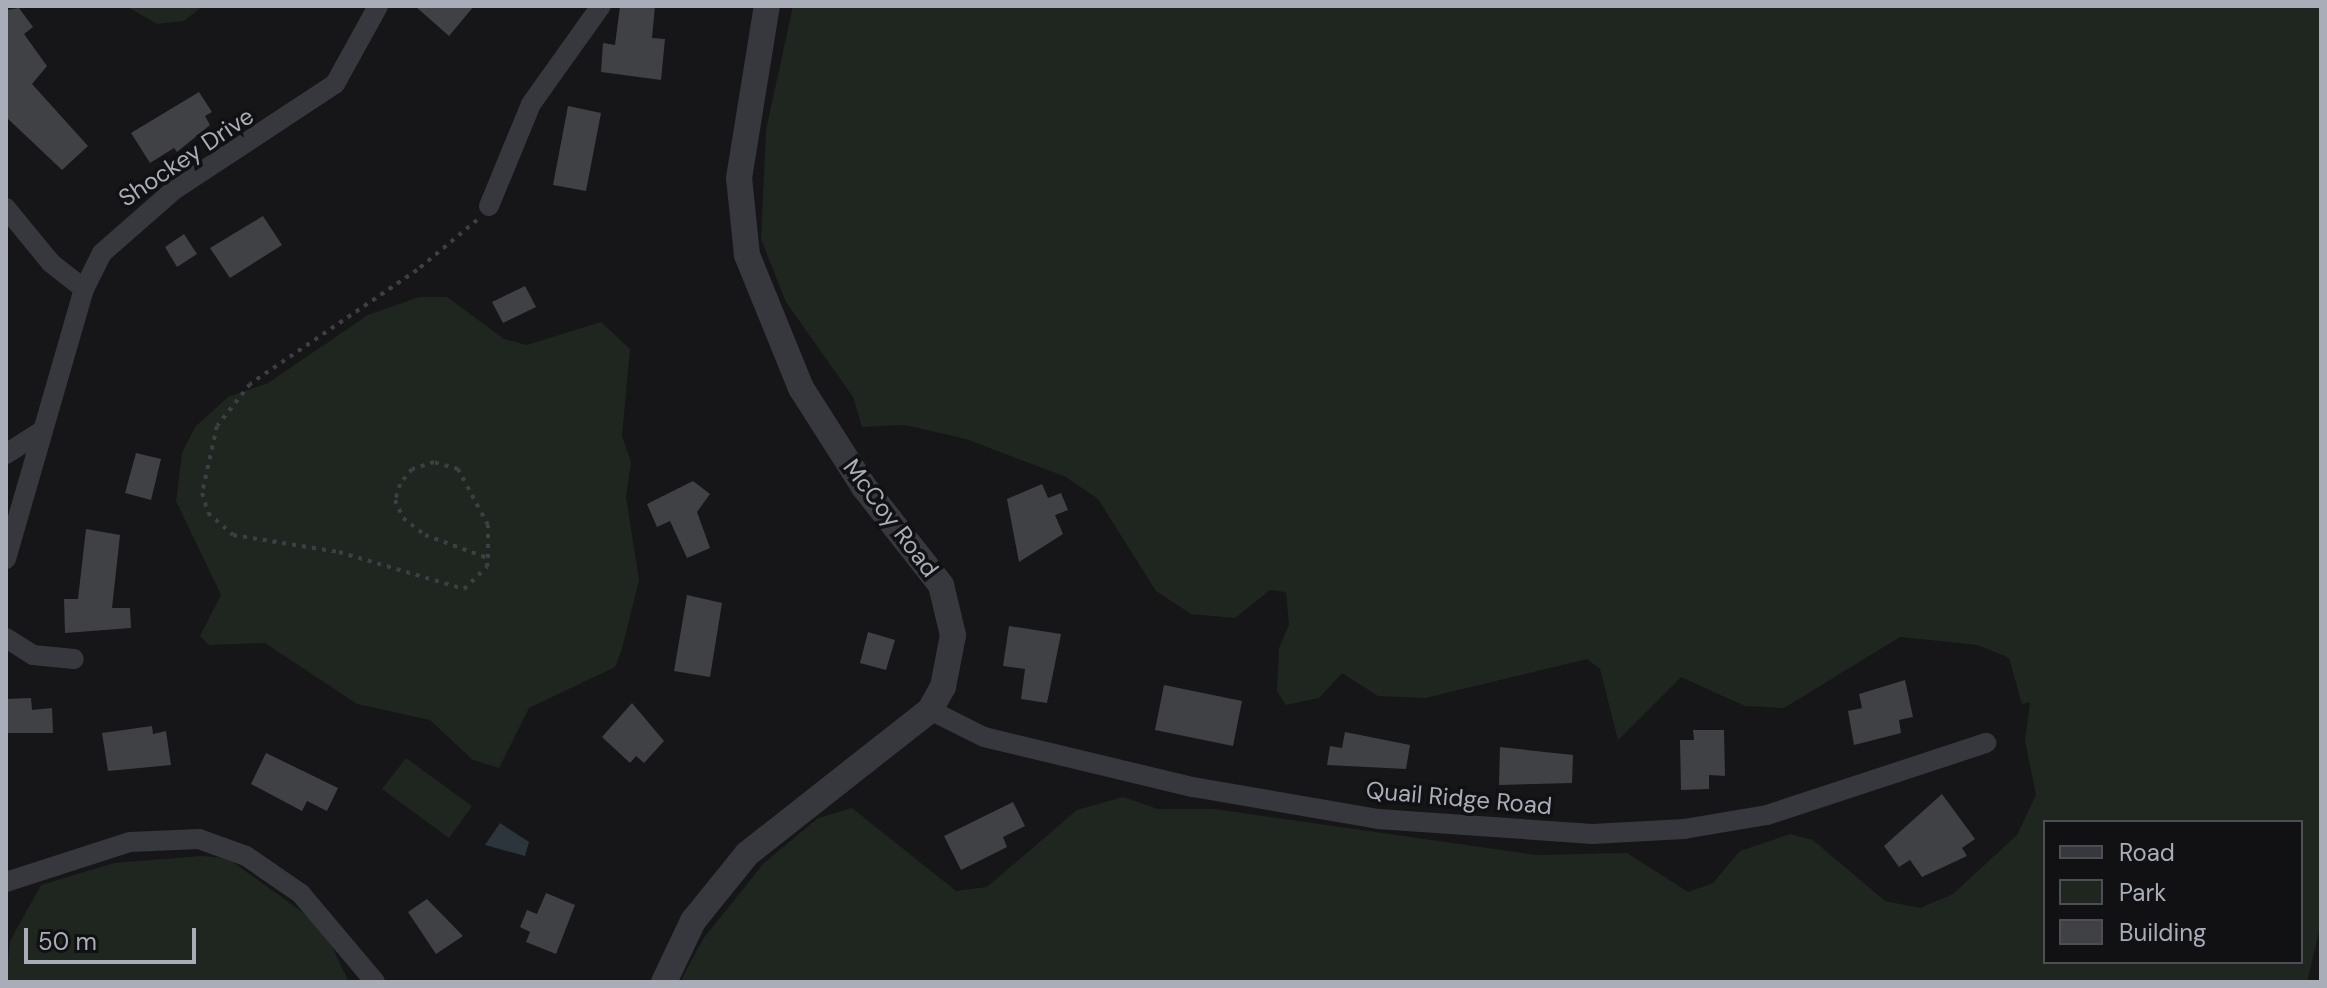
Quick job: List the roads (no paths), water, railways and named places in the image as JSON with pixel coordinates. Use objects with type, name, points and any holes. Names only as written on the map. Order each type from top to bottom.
[{"type":"street","name":"Shockey Drive","points":[[6,559],[40,432],[84,289],[102,253],[140,215],[335,84],[378,6]]},
{"type":"street","points":[[489,206],[531,104],[601,6]]},
{"type":"street","name":"McCoy Road","points":[[664,982],[693,921],[747,854],[930,710],[943,687],[953,635],[941,585],[864,487],[801,388],[747,255],[739,178],[767,6]]},
{"type":"street","points":[[6,208],[51,263],[84,289]]},
{"type":"street","points":[[6,454],[40,432]]},
{"type":"street","points":[[6,638],[33,655],[74,659]]},
{"type":"street","name":"Quail Ridge Road","points":[[930,710],[999,742],[1193,787],[1378,819],[1566,833],[1728,823],[1986,743]]},
{"type":"street","points":[[6,882],[130,842],[199,839],[246,856],[301,894],[375,982]]}]
